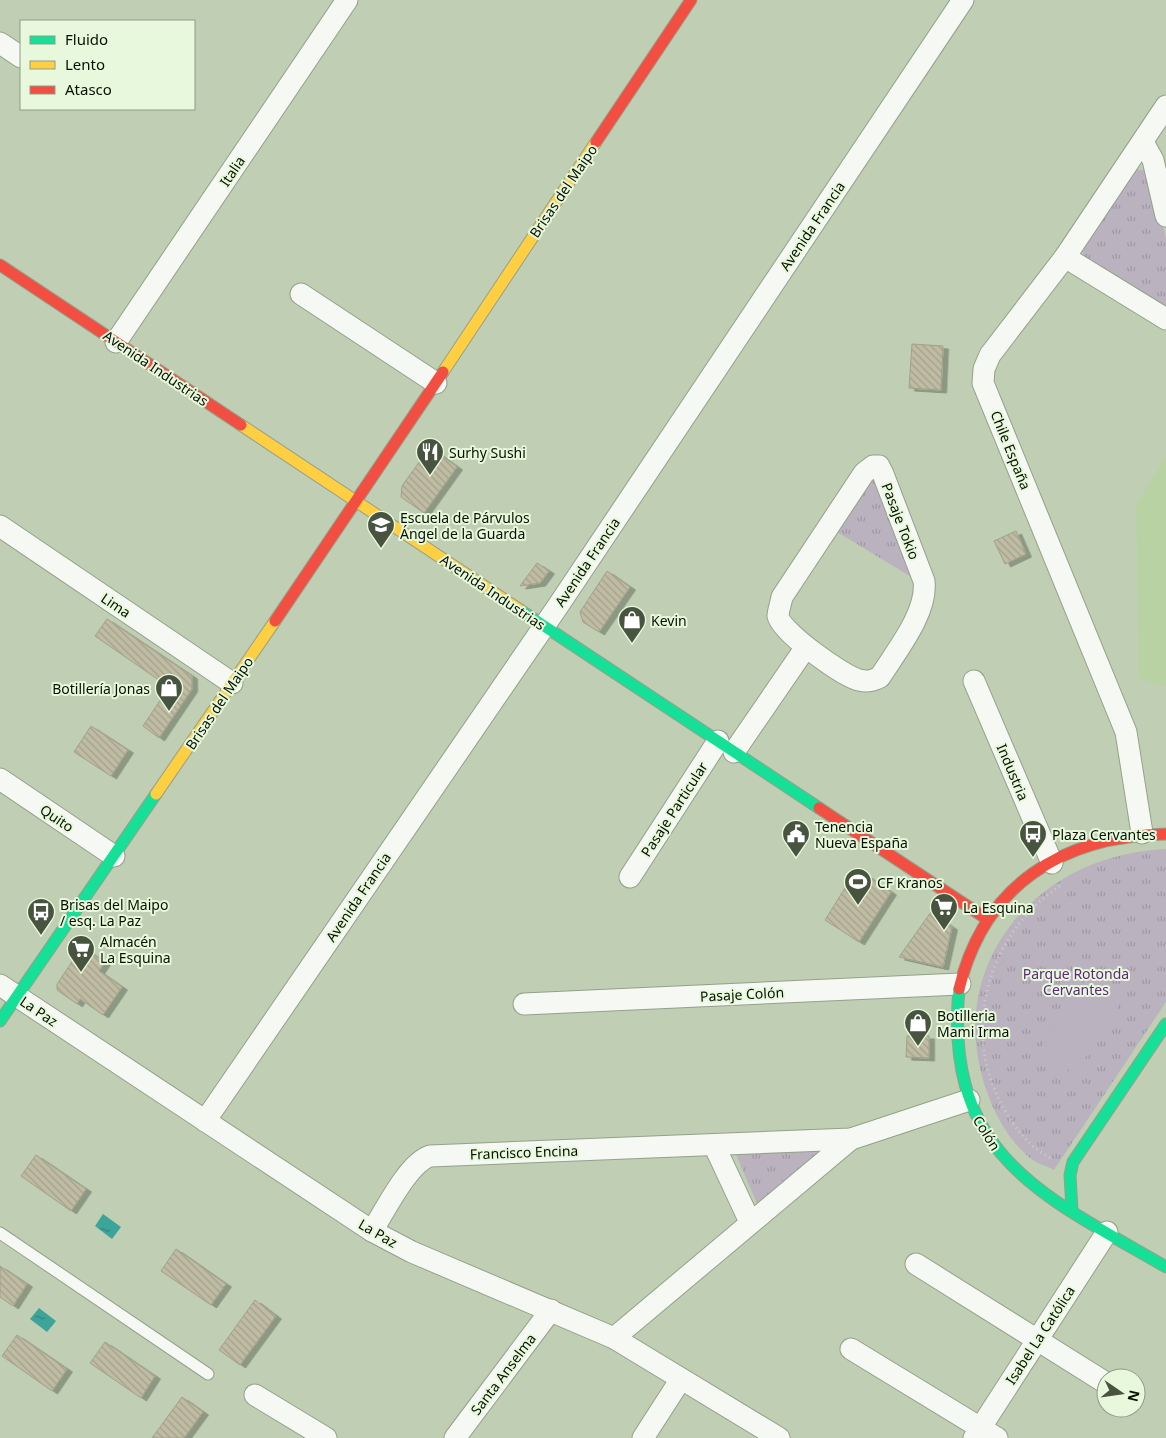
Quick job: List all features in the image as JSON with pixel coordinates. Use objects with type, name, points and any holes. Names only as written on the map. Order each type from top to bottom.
[{"type":"street","name":"Italia","points":[[116,342],[347,0]]},
{"type":"street","name":"Brisas del Maipo","points":[[0,1021],[9,991],[114,856],[357,502],[691,0]]},
{"type":"street","name":"Avenida Francia","points":[[205,1121],[544,626],[963,0]]},
{"type":"street","points":[[0,43],[20,56]]},
{"type":"street","name":"Chile España","points":[[1142,833],[1126,732],[984,384],[984,368],[990,355],[1065,257],[1166,106]]},
{"type":"street","points":[[1143,142],[1153,160],[1166,216]]},
{"type":"street","points":[[1065,257],[1166,319]]},
{"type":"street","name":"Avenida Industrias","points":[[0,264],[987,919]]},
{"type":"street","points":[[300,294],[436,383]]},
{"type":"street","name":"Pasaje Tokio","points":[[873,466],[879,466],[924,581],[926,593],[919,613],[880,677],[870,682],[856,679],[806,647],[784,628],[778,616],[782,597],[864,473],[873,466]]},
{"type":"street","name":"Lima","points":[[0,526],[232,683]]},
{"type":"street","points":[[726,746],[806,647]]},
{"type":"street","name":"Industria","points":[[974,681],[1052,862]]},
{"type":"street","name":"Pasaje Particular","points":[[630,877],[726,746]]},
{"type":"street","name":"Quito","points":[[0,779],[114,856]]},
{"type":"street","points":[[987,919],[1005,896],[1052,862],[1078,849],[1109,839],[1142,833],[1166,834]]},
{"type":"street","name":"Colón","points":[[987,919],[972,947],[960,984],[956,1030],[957,1054],[969,1100],[985,1133],[998,1152],[1022,1178],[1166,1267]]},
{"type":"street","name":"Pasaje Colón","points":[[524,1004],[960,984]]},
{"type":"street","name":"La Paz","points":[[9,991],[372,1231],[412,1252],[614,1338],[779,1438]]},
{"type":"street","points":[[1057,1172],[1072,1162],[1166,1024]]},
{"type":"street","name":"Francisco Encina","points":[[372,1231],[413,1167],[423,1158],[430,1156],[851,1139],[969,1100]]},
{"type":"street","name":"Francisco Encina","points":[[614,1338],[851,1139]]},
{"type":"street","points":[[714,1145],[750,1222]]},
{"type":"street","points":[[1072,1162],[1070,1182],[1072,1210]]},
{"type":"street","points":[[1022,1178],[1044,1177]]},
{"type":"street","name":"Isabel La Católica","points":[[984,1435],[1037,1340],[1107,1232]]},
{"type":"street","points":[[916,1264],[1096,1377]]},
{"type":"street","name":"Santa Anselma","points":[[455,1438],[551,1310]]},
{"type":"street","points":[[851,1349],[984,1435]]},
{"type":"street","points":[[644,1438],[681,1380]]},
{"type":"street","points":[[255,1395],[326,1438]]},
{"type":"lane","points":[[0,1233],[208,1374]]},
{"type":"path","points":[[1052,1160],[1034,1149],[1021,1135],[1001,1104],[987,1066],[982,1026],[988,985],[1003,947],[1027,914],[1066,882]]},
{"type":"shaded area","points":[[1166,457],[1166,686],[1139,679],[1136,504]]},
{"type":"green space","points":[[1133,169],[1152,171],[1166,239],[1166,309],[1084,258],[1082,248]]},
{"type":"green space","points":[[874,479],[913,578],[837,532]]},
{"type":"green space","name":"Parque Rotonda Cervantes","points":[[1166,849],[1166,1002],[1054,1170],[1033,1160],[1016,1145],[994,1110],[987,1092],[976,1045],[978,1001],[990,960],[1011,924],[1041,894],[1078,871],[1120,856]]},
{"type":"green space","points":[[1090,973],[1125,996],[1075,1074],[1039,1051]]},
{"type":"green space","points":[[831,1145],[758,1206],[734,1150]]},
{"type":"water","points":[[103,1214],[121,1227],[112,1239],[95,1226]]},
{"type":"water","points":[[39,1308],[56,1321],[47,1332],[30,1319]]},
{"type":"building","points":[[912,344],[943,346],[941,390],[909,388]]},
{"type":"building","name":"Surhy Sushi","points":[[430,447],[457,467],[424,513],[401,497],[402,486]]},
{"type":"building","points":[[1016,531],[1026,554],[1005,564],[994,541]]},
{"type":"building","points":[[537,563],[549,571],[540,583],[520,586]]},
{"type":"building","points":[[607,571],[630,587],[599,632],[583,622],[580,612]]},
{"type":"building","points":[[107,619],[192,676],[192,689],[159,738],[143,726],[169,687],[95,636]]},
{"type":"building","points":[[91,726],[128,750],[111,776],[74,752]]},
{"type":"building","name":"CF Kranos","points":[[857,869],[891,892],[859,942],[825,920]]},
{"type":"building","points":[[931,912],[952,927],[943,967],[899,957]]},
{"type":"building","points":[[82,947],[105,962],[99,971],[122,987],[103,1015],[80,999],[77,1004],[57,990],[57,984]]},
{"type":"building","name":"Botilleria Mami Irma","points":[[907,1036],[929,1036],[929,1058],[906,1057]]},
{"type":"building","points":[[36,1155],[86,1189],[71,1211],[21,1176]]},
{"type":"building","points":[[176,1249],[226,1284],[211,1305],[161,1271]]},
{"type":"building","points":[[0,1266],[27,1284],[13,1306],[0,1297]]},
{"type":"building","points":[[255,1300],[276,1316],[240,1365],[219,1350]]},
{"type":"building","points":[[17,1335],[67,1369],[52,1391],[2,1356]]},
{"type":"building","points":[[105,1342],[155,1376],[141,1398],[90,1363]]},
{"type":"building","points":[[182,1397],[203,1412],[184,1438],[152,1438]]},
{"type":"traffic: fast","points":[[520,610],[819,808]]},
{"type":"traffic: fast","points":[[0,1021],[156,794]]},
{"type":"traffic: fast","points":[[959,989],[959,1046],[968,1093],[985,1131],[1010,1164],[1042,1191],[1079,1217],[1166,1267]]},
{"type":"traffic: fast","points":[[1072,1210],[1070,1175],[1073,1162],[1166,1024]]},
{"type":"traffic: slow","points":[[443,372],[596,142]]},
{"type":"traffic: slow","points":[[241,425],[520,610]]},
{"type":"traffic: slow","points":[[156,794],[275,621]]},
{"type":"traffic: jam","points":[[596,142],[691,0]]},
{"type":"traffic: jam","points":[[0,265],[241,425]]},
{"type":"traffic: jam","points":[[275,621],[443,372]]},
{"type":"traffic: jam","points":[[819,808],[987,919]]},
{"type":"traffic: jam","points":[[959,989],[971,953],[987,921],[1008,895],[1033,873],[1061,856],[1093,844],[1128,837],[1166,834]]},
{"type":"place","name":"Surhy Sushi","points":[[430,476]]},
{"type":"place","name":"Escuela de Párvulos Ángel de la Guarda","points":[[381,549]]},
{"type":"place","name":"Kevin","points":[[632,644]]},
{"type":"place","name":"Botillería Jonas","points":[[169,712]]},
{"type":"place","name":"Tenencia Nueva España","points":[[796,858]]},
{"type":"place","name":"Plaza Cervantes","points":[[1033,858]]},
{"type":"place","name":"CF Kranos","points":[[858,906]]},
{"type":"place","name":"La Esquina","points":[[944,931]]},
{"type":"place","name":"Brisas del Maipo / esq. La Paz","points":[[41,936]]},
{"type":"place","name":"Almacén La Esquina","points":[[81,973]]},
{"type":"place","name":"Botilleria Mami Irma","points":[[918,1047]]}]
